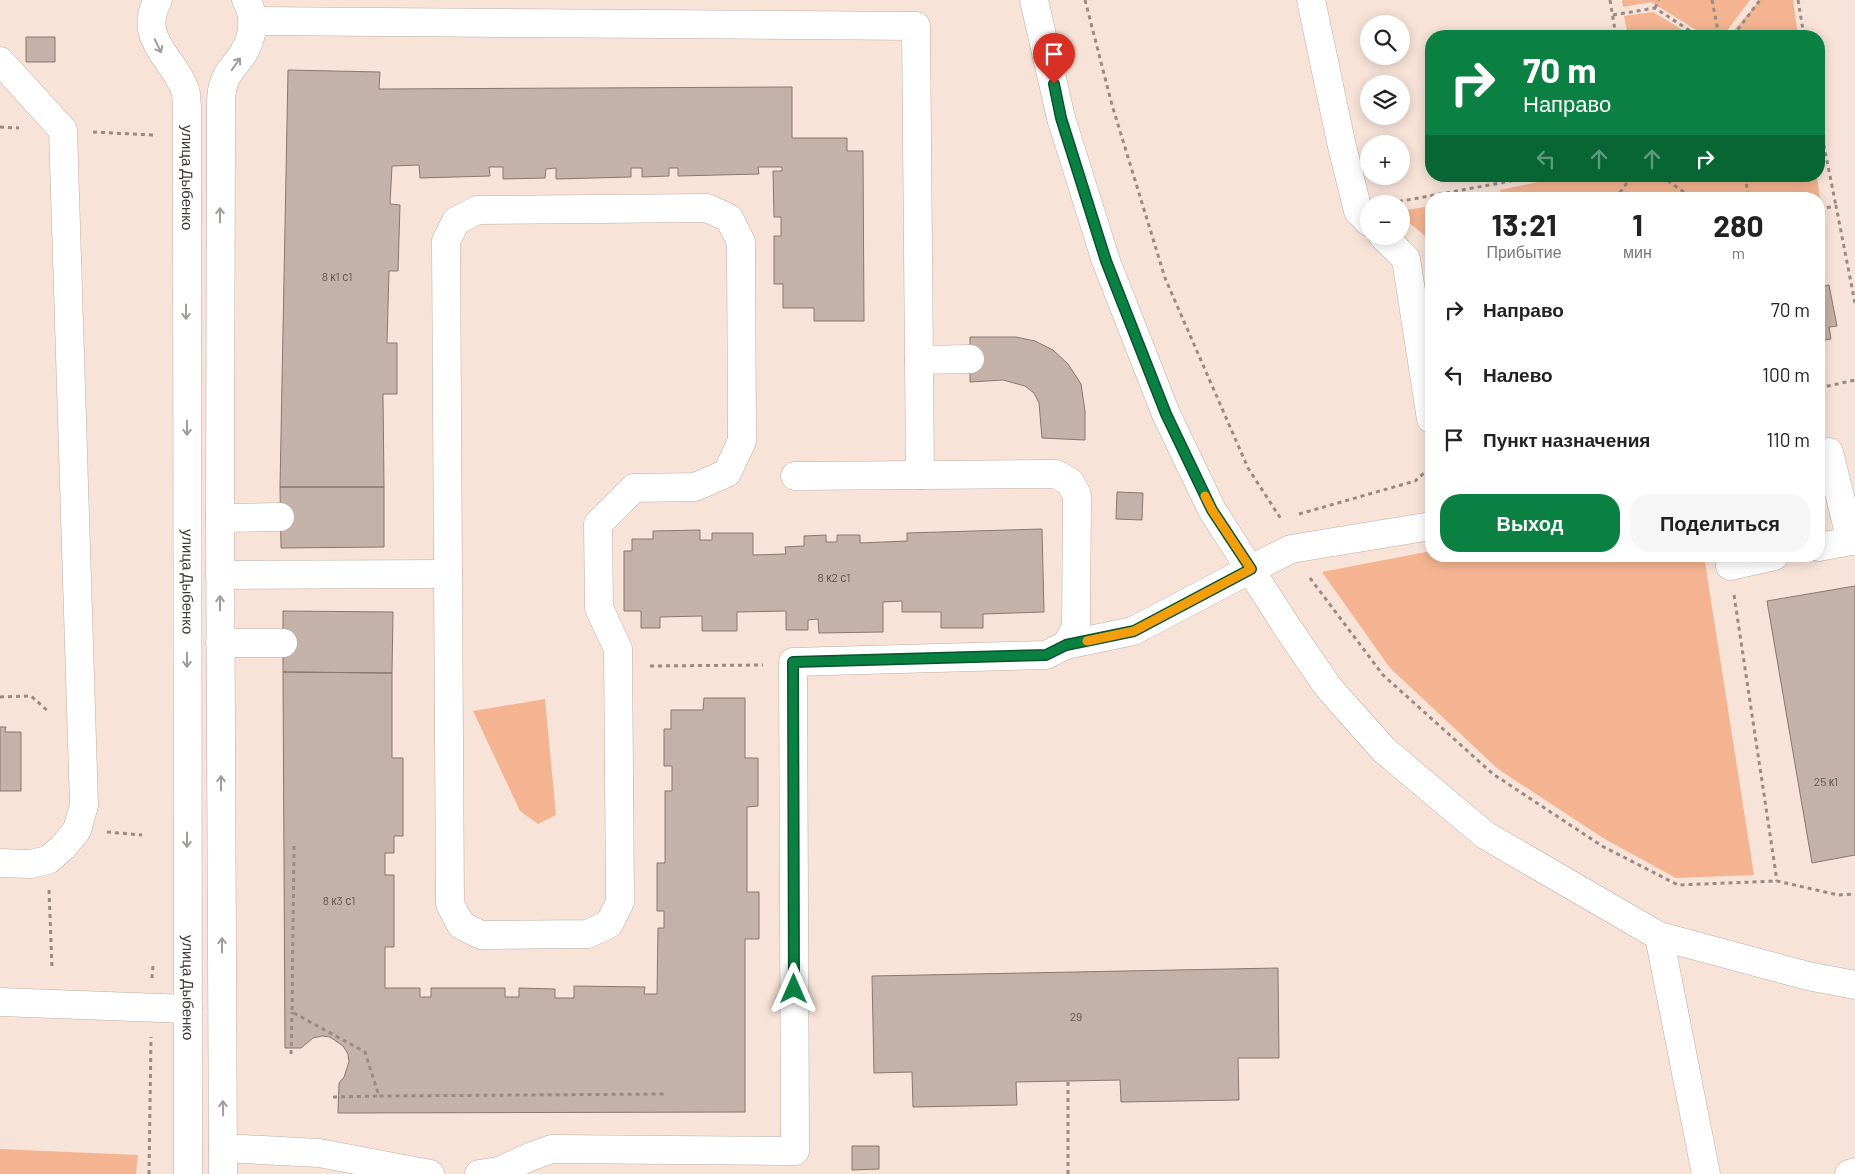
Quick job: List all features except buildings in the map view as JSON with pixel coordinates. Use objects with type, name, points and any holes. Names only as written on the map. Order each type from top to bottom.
[{"type":"street","name":"улица Дыбенко","points":[[158,0],[152,19],[153,35],[160,50],[186,90],[187,106],[188,1174]]},
{"type":"street","points":[[1034,0],[1061,118],[1106,261],[1166,414],[1212,510],[1328,687],[1384,750],[1485,834],[1659,936],[1808,976],[1855,985]]},
{"type":"street","points":[[1311,0],[1341,142],[1360,213]]},
{"type":"street","points":[[430,1174],[319,1163],[223,1161],[220,643],[222,92],[226,77],[244,52],[251,36],[249,10],[916,26],[920,475]]},
{"type":"street","points":[[0,61],[63,130],[84,805],[77,830],[63,847],[48,860],[30,864],[0,863]]},
{"type":"street","points":[[707,208],[729,218],[741,242],[742,441],[727,473],[695,487],[634,488],[598,524],[599,608],[618,649],[620,902],[609,924],[588,934],[481,935],[461,924],[450,904],[448,574],[446,241],[456,221],[477,210],[707,208]]},
{"type":"street","points":[[1392,245],[1406,259],[1425,381]]},
{"type":"street","points":[[919,360],[970,359]]},
{"type":"street","points":[[1825,454],[1829,452],[1853,541],[1825,546]]},
{"type":"street","points":[[795,476],[1056,474],[1070,482],[1077,495],[1076,627],[1066,645]]},
{"type":"street","points":[[220,518],[280,517]]},
{"type":"street","points":[[479,1174],[535,1165],[552,1149],[794,1162],[793,662],[1046,655],[1066,645],[1134,631],[1291,549],[1425,527]]},
{"type":"street","points":[[1730,566],[1748,562]]},
{"type":"street","points":[[220,575],[448,574]]},
{"type":"street","points":[[220,643],[283,642]]},
{"type":"street","points":[[1659,936],[1706,1174]]},
{"type":"street","points":[[0,1002],[188,1009]]},
{"type":"street","points":[[1849,1174],[1855,1172]]},
{"type":"path","points":[[1086,0],[1112,105],[1165,278],[1248,468],[1281,519],[1291,549],[1320,593],[1383,676],[1492,774],[1602,846],[1678,885],[1777,881],[1838,895],[1855,894]]},
{"type":"path","points":[[1610,0],[1615,30]]},
{"type":"path","points":[[1654,8],[1659,0]]},
{"type":"path","points":[[1712,0],[1717,30]]},
{"type":"path","points":[[1738,30],[1760,0]]},
{"type":"path","points":[[1798,0],[1803,30]]},
{"type":"path","points":[[1613,15],[1654,8],[1689,30]]},
{"type":"path","points":[[1825,156],[1855,303]]},
{"type":"path","points":[[1451,192],[1505,182]]},
{"type":"path","points":[[1670,182],[1684,192]]},
{"type":"path","points":[[1410,200],[1425,197]]},
{"type":"path","points":[[1825,209],[1836,206]]},
{"type":"path","points":[[1825,387],[1855,380]]},
{"type":"path","points":[[1281,519],[1415,481],[1425,472]]},
{"type":"path","points":[[1730,566],[1777,881]]},
{"type":"path","points":[[618,666],[769,665]]},
{"type":"path","points":[[0,697],[31,696],[53,715]]},
{"type":"path","points":[[290,1054],[294,846]]},
{"type":"path","points":[[49,894],[52,967]]},
{"type":"path","points":[[149,1174],[153,966]]},
{"type":"path","points":[[292,1012],[365,1052],[379,1096]]},
{"type":"path","points":[[1068,1081],[1068,1174]]},
{"type":"path","points":[[333,1096],[664,1094]]},
{"type":"shaded area","points":[[1622,0],[1750,0],[1728,30],[1696,30],[1651,2],[1623,7]]},
{"type":"shaded area","points":[[1760,0],[1793,0],[1797,30],[1734,30]]},
{"type":"shaded area","points":[[1653,12],[1683,30],[1627,30],[1624,16]]},
{"type":"shaded area","points":[[1538,182],[1818,182],[1819,192],[1500,192],[1500,190]]},
{"type":"shaded area","points":[[1425,207],[1425,236],[1410,224],[1410,210]]},
{"type":"shaded area","points":[[1425,552],[1425,562],[1705,562],[1754,875],[1676,878],[1603,838],[1498,769],[1390,668],[1322,572]]},
{"type":"shaded area","points":[[545,699],[556,815],[538,824],[520,811],[473,711]]},
{"type":"shaded area","points":[[0,1149],[138,1155],[136,1174],[0,1174]]},
{"type":"slow traffic","points":[[1087,641],[1134,631],[1251,569],[1212,510],[1205,496]]},
{"type":"route","points":[[794,989],[793,662],[1046,655],[1066,645],[1134,631],[1251,569],[1212,510],[1166,414],[1106,261],[1061,118],[1054,84]]}]
